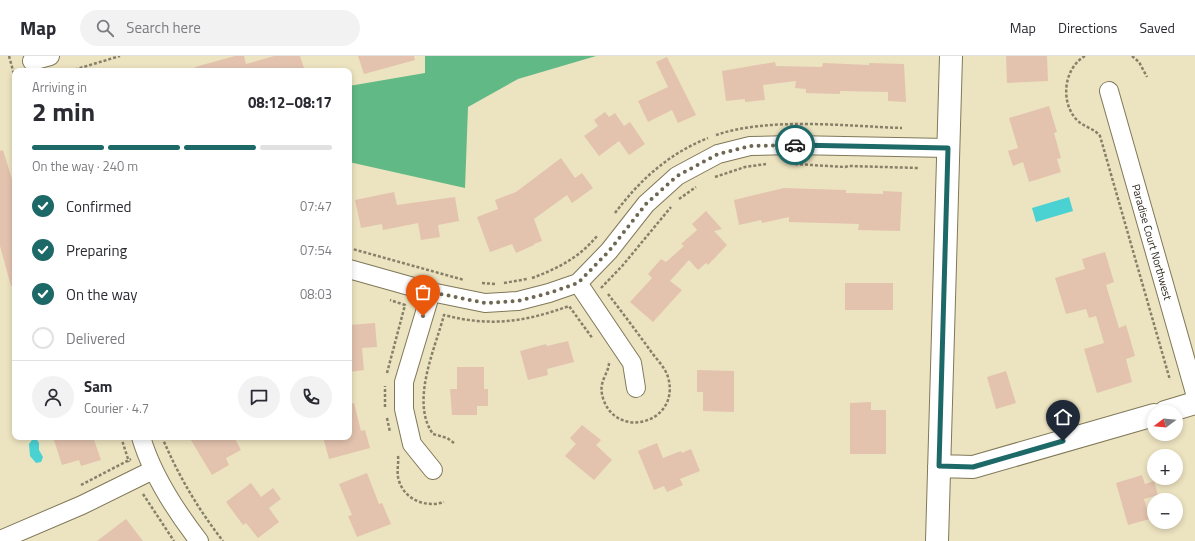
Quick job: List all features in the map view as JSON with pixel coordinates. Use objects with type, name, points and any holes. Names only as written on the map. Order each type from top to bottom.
[{"type":"street","points":[[32,63],[50,56]]},
{"type":"street","points":[[937,541],[951,56]]},
{"type":"street","name":"Paradise Court Northwest","points":[[1109,91],[1195,393]]},
{"type":"street","points":[[352,269],[431,292],[485,303],[518,301],[549,293],[578,283],[609,251],[646,204],[661,190],[677,176],[718,154],[750,146],[948,148]]},
{"type":"street","points":[[578,283],[632,363],[636,388]]},
{"type":"street","points":[[431,292],[404,382],[404,409],[412,444],[433,470]]},
{"type":"street","points":[[1183,407],[1195,403]]},
{"type":"street","points":[[939,466],[973,467],[1147,417]]},
{"type":"street","points":[[142,440],[153,470],[181,517],[199,541]]},
{"type":"street","points":[[0,540],[82,505],[153,470]]},
{"type":"path","points":[[8,56],[12,69]]},
{"type":"path","points":[[80,68],[120,56]]},
{"type":"path","points":[[1085,56],[1079,59],[1071,71],[1065,86],[1066,102],[1075,118],[1084,126],[1096,131],[1100,136],[1170,380]]},
{"type":"path","points":[[1132,56],[1139,62],[1148,76]]},
{"type":"path","points":[[710,179],[745,167],[771,164]]},
{"type":"path","points":[[792,164],[845,167],[918,168]]},
{"type":"path","points":[[597,291],[603,287],[624,265],[665,213],[685,194],[700,185]]},
{"type":"path","points":[[603,287],[664,369],[670,387],[670,396],[662,412],[655,418],[640,423],[623,420],[609,410],[604,402],[601,384],[609,365],[608,359]]},
{"type":"path","points":[[454,443],[447,438],[433,434],[426,419],[424,404],[425,380],[444,315],[467,321],[502,323],[539,317],[569,306],[594,341]]},
{"type":"path","points":[[122,440],[132,468]]},
{"type":"path","points":[[163,440],[173,462],[190,493],[223,541]]},
{"type":"path","points":[[141,488],[145,499],[174,541]]},
{"type":"green space","points":[[425,56],[596,56],[518,79],[468,107],[465,188],[352,163],[352,85],[425,73]]},
{"type":"water","points":[[1069,197],[1073,211],[1036,222],[1032,208]]},
{"type":"water","points":[[32,440],[37,440],[39,443],[39,450],[43,457],[41,462],[36,463],[30,456],[29,444]]},
{"type":"building","points":[[235,56],[244,56],[246,64],[274,56],[300,56],[304,68],[195,68]]},
{"type":"building","points":[[358,56],[414,56],[415,60],[364,74]]},
{"type":"building","points":[[1006,56],[1047,56],[1048,81],[1007,83]]},
{"type":"building","points":[[667,57],[696,115],[678,123],[672,110],[648,122],[638,101],[668,87],[656,62]]},
{"type":"building","points":[[775,62],[776,66],[822,67],[823,63],[869,65],[869,63],[904,64],[906,102],[888,101],[888,92],[840,91],[840,94],[806,93],[806,89],[795,88],[796,81],[763,85],[765,100],[745,102],[745,99],[726,101],[722,71]]},
{"type":"building","points":[[1049,106],[1057,132],[1054,133],[1061,158],[1057,159],[1061,172],[1029,182],[1023,162],[1013,166],[1008,151],[1018,148],[1009,118]]},
{"type":"building","points":[[605,112],[609,117],[615,113],[624,126],[630,122],[645,144],[629,155],[619,141],[599,156],[584,136],[598,126],[594,120]]},
{"type":"building","points":[[3,150],[12,179],[11,286],[0,246],[0,151]]},
{"type":"building","points":[[561,158],[575,178],[582,173],[593,188],[572,203],[567,195],[534,219],[542,241],[516,253],[512,244],[490,252],[477,217],[498,209],[495,200],[516,192]]},
{"type":"building","points":[[784,188],[846,190],[846,193],[883,194],[883,191],[902,192],[900,231],[858,230],[859,224],[789,222],[789,217],[762,223],[761,220],[739,225],[734,200]]},
{"type":"building","points":[[394,192],[397,205],[455,197],[459,221],[438,225],[440,237],[421,240],[418,223],[383,230],[382,224],[361,228],[355,200]]},
{"type":"building","points":[[706,211],[722,229],[714,231],[727,245],[708,265],[706,263],[698,270],[689,260],[670,281],[682,290],[653,322],[630,302],[652,278],[648,274],[661,259],[666,262],[684,246],[681,244],[697,230],[692,224]]},
{"type":"building","points":[[1105,252],[1114,282],[1106,285],[1119,328],[1126,325],[1135,356],[1126,359],[1132,382],[1097,393],[1084,349],[1104,343],[1096,316],[1089,318],[1086,309],[1066,314],[1055,278],[1085,269],[1082,259]]},
{"type":"building","points":[[845,283],[893,283],[893,310],[845,310]]},
{"type":"building","points":[[375,323],[377,347],[362,348],[364,370],[352,372],[352,325]]},
{"type":"building","points":[[568,341],[574,362],[547,369],[548,375],[528,380],[520,351],[546,344],[547,346]]},
{"type":"building","points":[[457,367],[484,367],[484,389],[488,389],[488,406],[477,406],[477,415],[452,415],[450,389],[457,389]]},
{"type":"building","points":[[697,370],[734,371],[734,412],[703,411],[703,392],[697,392]]},
{"type":"building","points":[[1006,371],[1016,403],[996,409],[987,377]]},
{"type":"building","points":[[871,402],[871,410],[886,410],[886,454],[850,454],[850,403]]},
{"type":"building","points":[[352,403],[354,403],[361,431],[365,430],[370,448],[329,459],[324,440],[352,440]]},
{"type":"building","points":[[582,425],[601,440],[596,445],[612,460],[594,480],[565,456],[576,444],[570,438]]},
{"type":"building","points":[[54,440],[94,440],[101,460],[81,466],[79,460],[62,465]]},
{"type":"building","points":[[191,440],[236,440],[241,450],[226,458],[229,465],[212,475]]},
{"type":"building","points":[[657,443],[663,458],[691,449],[700,471],[680,479],[683,485],[667,492],[664,486],[654,490],[638,451]]},
{"type":"building","points":[[367,473],[379,504],[382,503],[391,524],[357,537],[348,516],[352,515],[339,484]]},
{"type":"building","points":[[1142,475],[1145,484],[1155,485],[1157,493],[1147,493],[1147,498],[1144,499],[1147,509],[1147,520],[1128,525],[1116,483]]},
{"type":"building","points":[[251,483],[261,497],[273,488],[281,499],[269,508],[279,522],[258,538],[246,523],[243,525],[226,502]]},
{"type":"building","points":[[126,519],[143,541],[97,541]]},
{"type":"way so far","points":[[423,316],[431,292],[485,303],[518,301],[549,293],[578,283],[609,251],[646,204],[677,176],[718,154],[750,146],[795,145]]},
{"type":"route","points":[[795,145],[948,148],[939,466],[973,467],[1063,441]]}]
